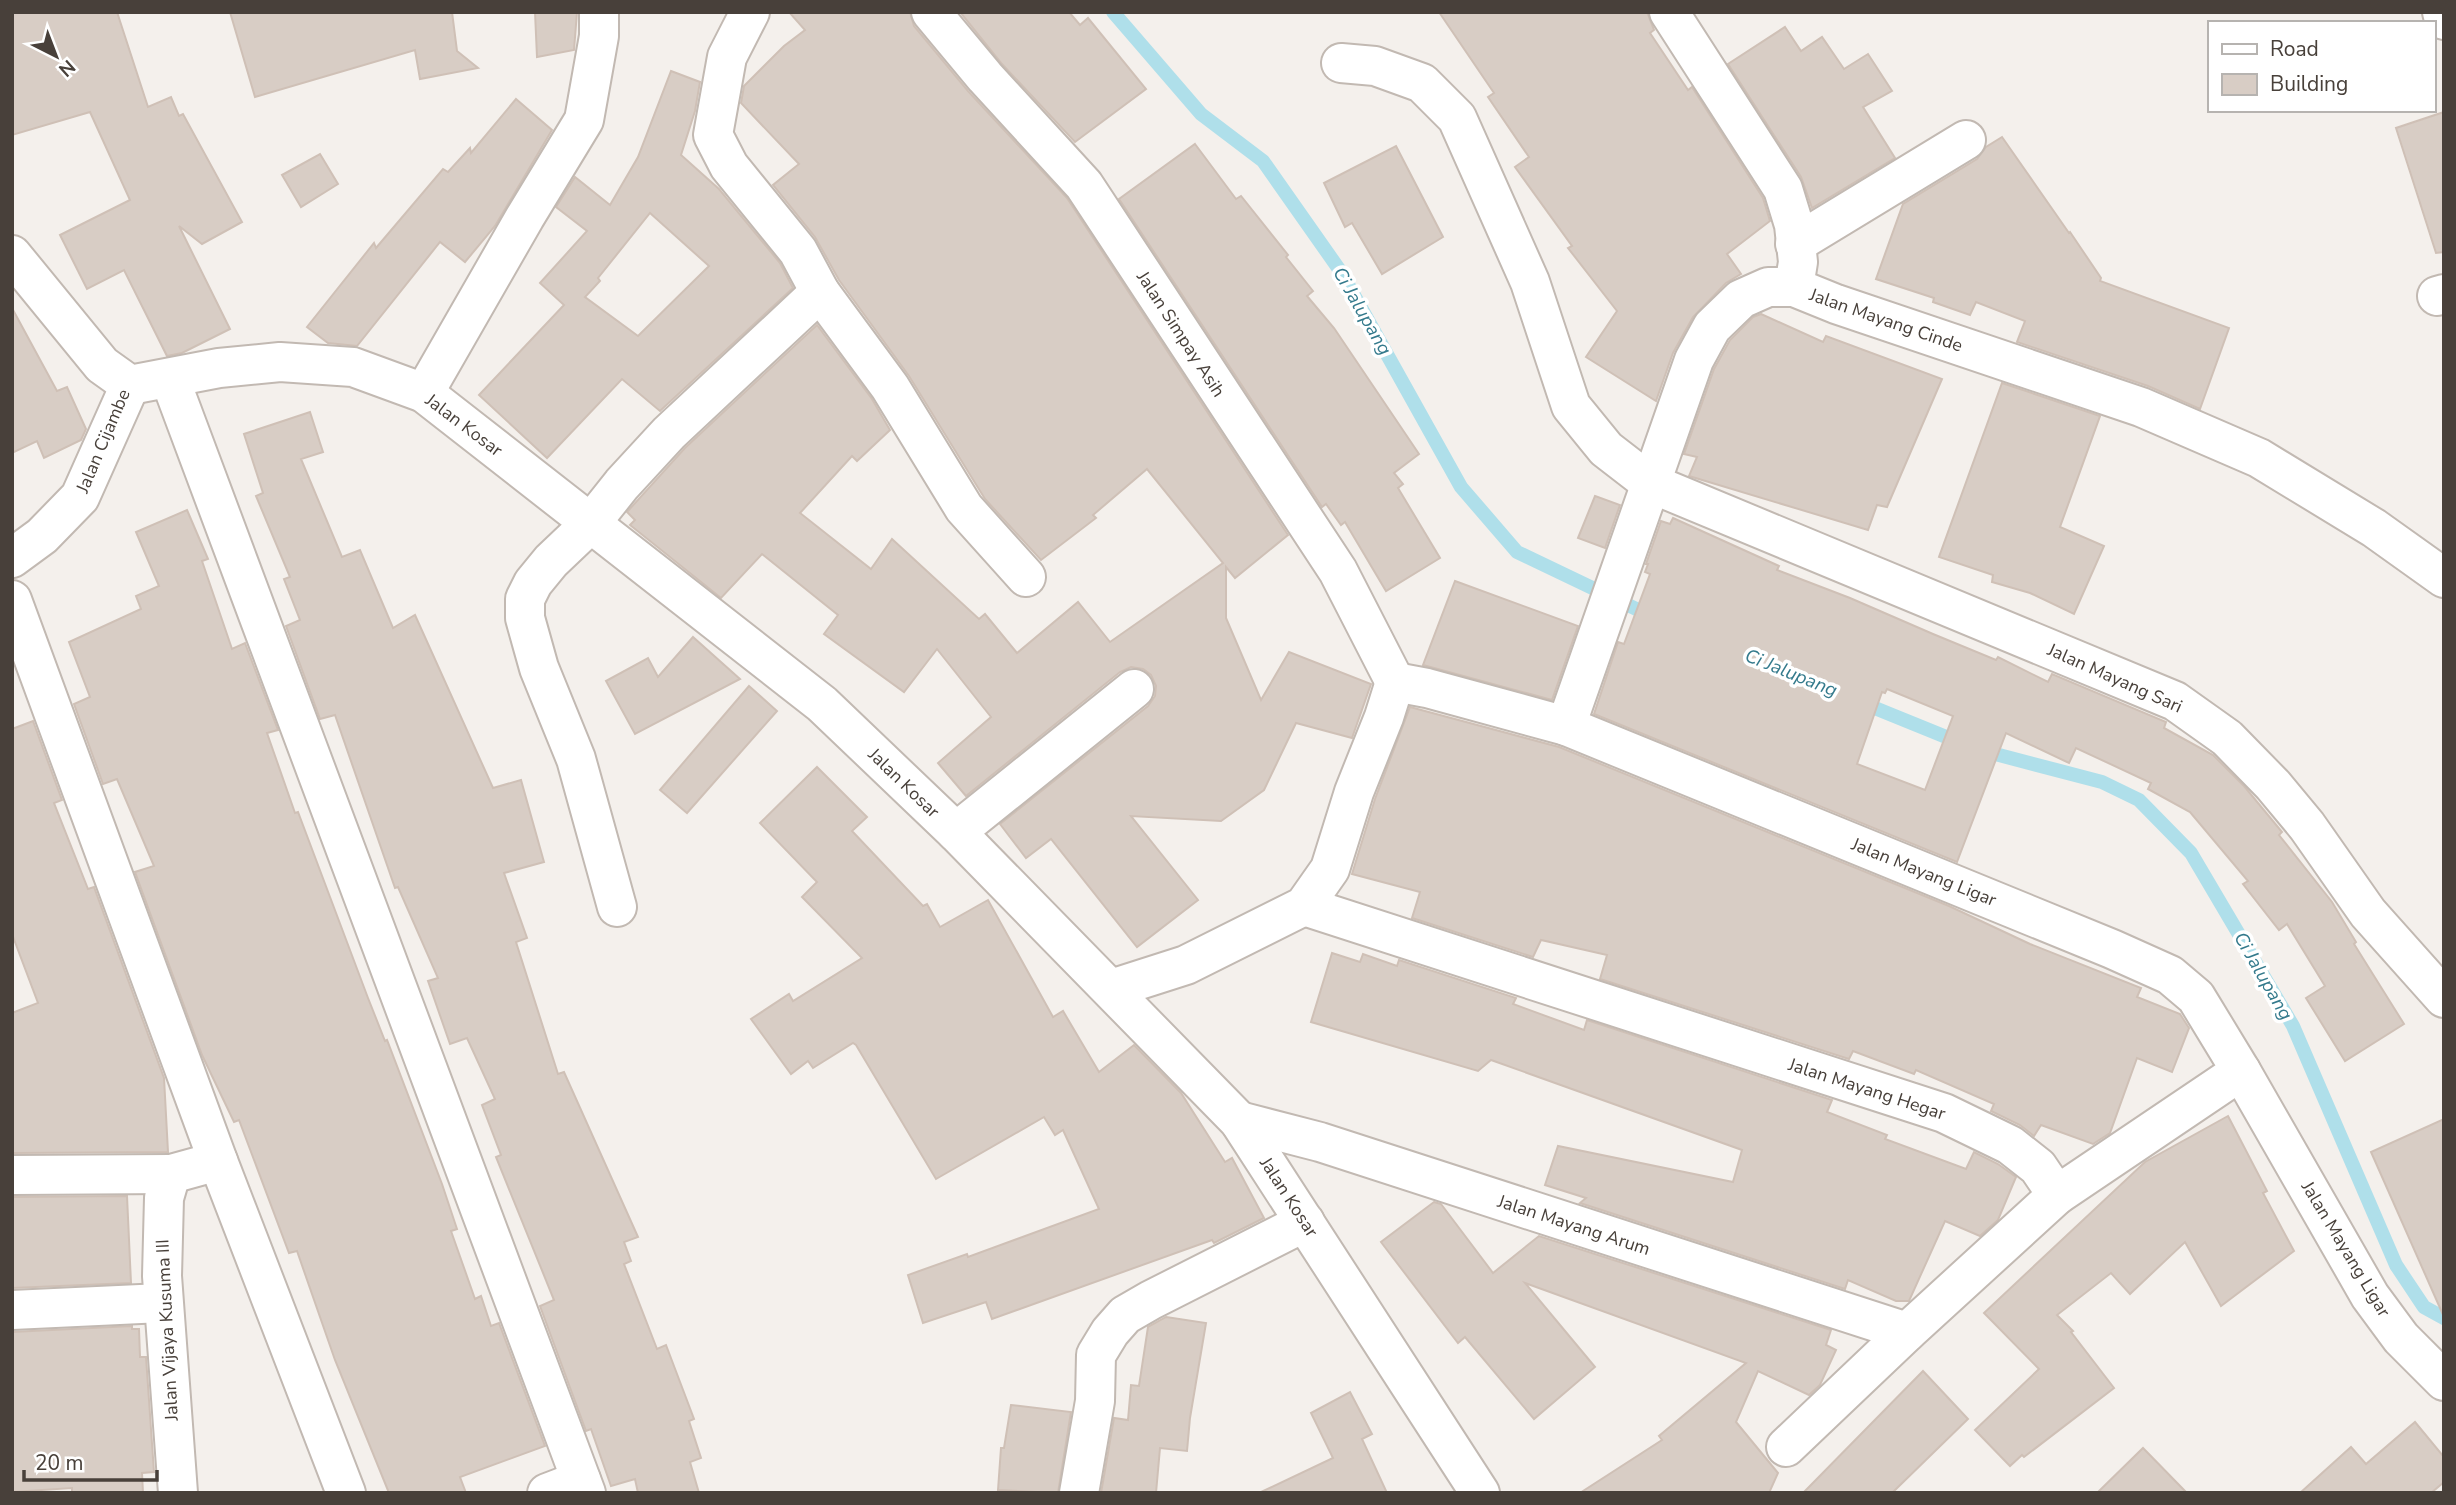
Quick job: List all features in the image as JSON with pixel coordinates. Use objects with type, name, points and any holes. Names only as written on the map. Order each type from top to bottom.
[{"type":"street","points":[[424,393],[584,120],[599,36],[598,12]]},
{"type":"street","points":[[750,12],[727,57],[713,135],[729,166],[798,251],[820,292],[890,387],[964,508],[1026,577]]},
{"type":"street","name":"Jalan Simpay Asih","points":[[931,12],[985,77],[1084,185],[1338,571],[1395,682]]},
{"type":"street","points":[[1669,12],[1783,189],[1794,225],[1798,262],[1794,287]]},
{"type":"street","points":[[2442,12],[2444,20]]},
{"type":"street","name":"Jalan Mayang Sari","points":[[1341,63],[1375,66],[1422,83],[1457,118],[1530,282],[1572,406],[1606,449],[1650,484],[2175,701],[2227,738],[2273,785],[2307,826],[2368,913],[2438,992]]},
{"type":"street","points":[[1795,244],[1966,140]]},
{"type":"street","name":"Jalan Cijambe","points":[[12,255],[102,365],[130,385],[80,497],[42,536],[12,558]]},
{"type":"street","name":"Jalan Mayang Cinde","points":[[1566,726],[1694,360],[1712,327],[1741,299],[1768,287],[1794,287],[1836,304],[2141,407],[2259,458],[2374,528],[2444,578]]},
{"type":"street","points":[[617,908],[576,759],[539,668],[525,618],[525,599],[533,583],[551,561],[591,523],[668,433],[820,292]]},
{"type":"street","name":"Jalan Kosar","points":[[130,385],[219,368],[280,362],[353,367],[424,393],[822,704],[956,832],[1239,1122],[1480,1493]]},
{"type":"street","points":[[170,379],[572,1489]]},
{"type":"street","points":[[12,600],[218,1161],[346,1493]]},
{"type":"street","points":[[1111,989],[1186,965],[1304,906],[1330,869],[1354,792],[1384,718],[1395,682]]},
{"type":"street","name":"Jalan Mayang Ligar","points":[[1395,682],[1427,688],[1566,726],[2112,948],[2170,975],[2196,998],[2370,1296],[2401,1338],[2444,1381]]},
{"type":"street","points":[[956,832],[1134,689]]},
{"type":"street","name":"Jalan Mayang Hegar","points":[[1304,906],[1944,1113],[2010,1145],[2038,1167],[2057,1195]]},
{"type":"street","points":[[1786,1447],[2057,1195],[2241,1071]]},
{"type":"street","name":"Jalan Mayang Arum","points":[[1239,1122],[1320,1142],[1907,1332]]},
{"type":"street","points":[[12,1175],[171,1174],[218,1161]]},
{"type":"street","name":"Jalan Vijaya Kusuma III","points":[[171,1174],[164,1198],[162,1226],[162,1303],[178,1493]]},
{"type":"street","points":[[1079,1493],[1094,1401],[1096,1355],[1110,1332],[1125,1315],[1151,1300],[1305,1222]]},
{"type":"street","points":[[12,1310],[162,1303]]},
{"type":"building","points":[[12,12],[117,12],[148,107],[171,97],[179,116],[183,114],[242,222],[202,244],[179,226],[230,329],[182,353],[167,356],[124,270],[87,289],[60,235],[130,200],[90,112],[12,135]]},
{"type":"building","points":[[230,12],[452,12],[457,51],[478,68],[420,79],[415,50],[255,97]]},
{"type":"building","points":[[535,12],[577,12],[574,50],[537,57]]},
{"type":"building","points":[[789,12],[910,12],[914,26],[968,91],[1067,198],[1288,535],[1235,578],[1226,567],[1226,618],[1261,700],[1289,652],[1371,684],[1352,738],[1296,723],[1264,790],[1221,821],[1131,816],[1198,900],[1137,947],[1051,839],[1026,858],[1000,824],[1148,706],[1155,696],[1156,686],[1151,675],[1143,669],[1131,667],[1120,672],[966,796],[938,763],[991,717],[937,649],[904,692],[824,634],[838,615],[762,554],[721,598],[630,525],[635,520],[627,512],[685,448],[817,325],[872,399],[890,430],[857,461],[852,456],[800,513],[871,569],[892,539],[979,619],[985,614],[1017,653],[1078,602],[1110,642],[1223,563],[1147,469],[1093,515],[1096,518],[1041,560],[985,499],[909,376],[839,280],[815,237],[773,185],[799,164],[741,103],[744,86],[784,46],[805,30]]},
{"type":"building","points":[[960,12],[1069,12],[1080,25],[1088,18],[1146,89],[1075,142],[1001,63]]},
{"type":"building","points":[[1439,12],[1647,12],[1654,30],[1650,33],[1688,90],[1692,87],[1763,198],[1770,221],[1727,254],[1741,274],[1726,283],[1693,317],[1673,353],[1656,401],[1586,357],[1617,311],[1568,248],[1572,246],[1515,167],[1529,157],[1488,97],[1494,93]]},
{"type":"building","points":[[1785,27],[1801,51],[1822,37],[1844,69],[1868,54],[1892,91],[1863,107],[1895,158],[1812,208],[1801,177],[1728,64]]},
{"type":"building","points":[[671,71],[700,82],[695,111],[681,155],[719,189],[780,263],[793,288],[660,411],[622,379],[547,458],[479,395],[564,305],[540,283],[587,231],[556,207],[575,177],[610,205],[638,157]],"holes":[[[650,213],[709,266],[638,336],[585,297]]]},
{"type":"building","points":[[516,99],[552,130],[495,226],[465,262],[440,242],[357,346],[328,343],[307,327],[374,243],[376,248],[443,169],[448,172],[470,148],[471,153]]},
{"type":"building","points":[[2444,112],[2444,252],[2436,253],[2396,128]]},
{"type":"building","points":[[2002,137],[2070,232],[2101,278],[2100,281],[2229,328],[2200,409],[2148,386],[2017,342],[2025,321],[1976,302],[1970,315],[1933,302],[1934,298],[1876,279],[1903,204],[1977,159],[1986,147]]},
{"type":"building","points":[[1195,144],[1236,199],[1241,196],[1288,255],[1286,257],[1313,291],[1307,296],[1334,328],[1419,454],[1394,473],[1403,484],[1398,488],[1440,558],[1386,591],[1345,522],[1341,525],[1326,504],[1322,507],[1119,199]]},
{"type":"building","points":[[1396,146],[1443,237],[1382,274],[1352,223],[1345,227],[1324,183]]},
{"type":"building","points":[[320,154],[338,184],[301,207],[282,175]]},
{"type":"building","points":[[12,308],[57,391],[67,387],[86,429],[81,440],[44,458],[37,441],[12,453]]},
{"type":"building","points":[[1761,314],[1823,342],[1826,336],[1942,379],[1887,507],[1877,505],[1868,530],[1689,476],[1697,457],[1684,454],[1714,369],[1730,340],[1753,317]]},
{"type":"building","points":[[2002,383],[2100,416],[2060,527],[2104,546],[2074,614],[2030,593],[1992,582],[1993,575],[1939,557]]},
{"type":"building","points":[[310,412],[323,452],[301,459],[342,557],[360,550],[393,628],[415,615],[493,788],[521,780],[544,862],[504,873],[527,938],[516,942],[558,1074],[564,1072],[638,1237],[624,1242],[631,1261],[624,1264],[657,1349],[666,1345],[694,1419],[689,1421],[701,1458],[690,1462],[699,1493],[638,1493],[635,1479],[611,1486],[591,1429],[586,1431],[540,1306],[554,1300],[496,1157],[501,1155],[482,1105],[495,1099],[467,1038],[450,1044],[428,981],[438,978],[398,887],[395,888],[335,715],[320,719],[286,626],[300,620],[284,579],[290,577],[256,496],[263,493],[244,434]]},
{"type":"building","points":[[1595,496],[1620,505],[1605,548],[1578,538]]},
{"type":"building","points":[[187,510],[208,559],[202,561],[232,649],[245,643],[278,730],[267,733],[295,813],[298,812],[442,1184],[457,1229],[451,1231],[475,1299],[481,1296],[491,1326],[499,1323],[545,1446],[460,1477],[466,1493],[389,1493],[335,1360],[297,1251],[289,1253],[239,1120],[234,1122],[202,1055],[135,872],[154,866],[117,779],[103,784],[74,704],[90,697],[69,642],[141,609],[136,596],[159,586],[136,532]]},
{"type":"building","points":[[1673,518],[1779,566],[1777,570],[1996,660],[1998,657],[2048,682],[2052,674],[2166,722],[2164,728],[2213,755],[2244,786],[2282,832],[2279,835],[2332,902],[2356,942],[2354,944],[2404,1024],[2345,1061],[2306,998],[2325,986],[2287,924],[2279,930],[2243,884],[2248,881],[2190,812],[2148,789],[2151,783],[2076,748],[2069,763],[2006,733],[1957,862],[1594,714],[1618,642],[1624,644],[1650,574],[1645,572],[1646,564],[1661,521],[1670,524]],"holes":[[[1887,689],[1953,716],[1925,790],[1857,764],[1882,692],[1885,693]]]},
{"type":"building","points":[[1455,581],[1578,626],[1552,700],[1423,665]]},
{"type":"building","points":[[693,637],[740,679],[635,734],[606,681],[648,658],[658,677]]},
{"type":"building","points":[[749,686],[777,711],[687,813],[660,790]]},
{"type":"building","points":[[1410,707],[1559,747],[1949,906],[2030,944],[2141,988],[2137,997],[2180,1014],[2189,1028],[2172,1072],[2137,1058],[2110,1133],[2093,1144],[2041,1125],[2034,1136],[2020,1125],[1991,1111],[1994,1104],[1916,1070],[1914,1074],[1853,1051],[1849,1059],[1600,979],[1607,955],[1541,940],[1533,957],[1412,918],[1420,892],[1352,874],[1375,799]]},
{"type":"building","points":[[33,721],[62,800],[54,803],[88,889],[94,887],[164,1078],[168,1152],[12,1153],[12,1013],[38,1003],[12,934],[12,729]]},
{"type":"building","points":[[817,767],[867,817],[852,831],[923,906],[927,904],[940,927],[988,900],[1053,1017],[1063,1011],[1099,1072],[1134,1045],[1181,1093],[1225,1162],[1232,1158],[1264,1218],[1214,1243],[1212,1240],[992,1319],[986,1302],[923,1323],[908,1275],[967,1254],[968,1257],[1099,1209],[1063,1130],[1055,1135],[1044,1117],[936,1179],[856,1045],[853,1043],[813,1068],[808,1061],[791,1074],[751,1019],[789,994],[793,1001],[862,958],[802,897],[817,882],[760,823]]},
{"type":"building","points":[[1332,953],[1360,962],[1363,954],[1397,966],[1399,960],[1516,998],[1513,1004],[1584,1030],[1587,1020],[1832,1100],[1827,1112],[1887,1135],[1885,1139],[1966,1169],[1974,1152],[2016,1177],[1998,1220],[1980,1236],[1945,1221],[1909,1301],[1896,1301],[1848,1280],[1845,1289],[1580,1203],[1586,1198],[1545,1185],[1558,1146],[1733,1182],[1742,1150],[1491,1060],[1478,1071],[1311,1022]]},
{"type":"building","points":[[2228,1116],[2267,1191],[2263,1193],[2294,1251],[2221,1306],[2185,1242],[2130,1294],[2111,1273],[2057,1315],[2073,1331],[2071,1332],[2114,1388],[2010,1466],[1975,1430],[2039,1369],[1984,1313],[2145,1162]]},
{"type":"building","points":[[2444,1119],[2444,1317],[2371,1152]]},
{"type":"building","points":[[127,1196],[131,1283],[12,1288],[12,1197]]},
{"type":"building","points":[[1434,1202],[1441,1204],[1493,1273],[1539,1236],[1831,1330],[1826,1345],[1836,1350],[1820,1385],[1809,1395],[1758,1371],[1736,1422],[1778,1473],[1769,1493],[1580,1493],[1662,1440],[1659,1436],[1746,1363],[1525,1283],[1595,1367],[1534,1419],[1465,1337],[1458,1343],[1381,1242]]},
{"type":"building","points":[[1166,1317],[1206,1323],[1187,1451],[1160,1448],[1156,1493],[1101,1493],[1114,1418],[1128,1420],[1131,1385],[1139,1386],[1148,1327]]},
{"type":"building","points":[[132,1326],[132,1329],[139,1329],[140,1357],[146,1357],[154,1472],[142,1473],[143,1493],[72,1493],[72,1488],[12,1492],[12,1332]]},
{"type":"building","points":[[1923,1371],[1968,1419],[1892,1493],[1803,1493]]},
{"type":"building","points":[[1350,1392],[1372,1434],[1362,1439],[1387,1493],[1259,1493],[1333,1458],[1311,1413]]},
{"type":"building","points":[[1011,1405],[1071,1412],[1058,1493],[998,1490],[1001,1448],[1004,1448]]},
{"type":"building","points":[[2415,1422],[2444,1457],[2444,1482],[2431,1493],[2300,1493],[2351,1447],[2366,1464]]},
{"type":"building","points":[[2143,1448],[2187,1493],[2097,1493]]},
{"type":"waterway","name":"Ci Jalupang","points":[[1113,12],[1201,114],[1263,161],[1341,272],[1461,487],[1517,552],[1653,617]]},
{"type":"waterway","name":"Ci Jalupang","points":[[1860,702],[1961,743]]},
{"type":"waterway","name":"Ci Jalupang","points":[[1980,750],[2102,782],[2139,800],[2191,853],[2293,1026],[2396,1265],[2424,1307],[2444,1318]]}]
